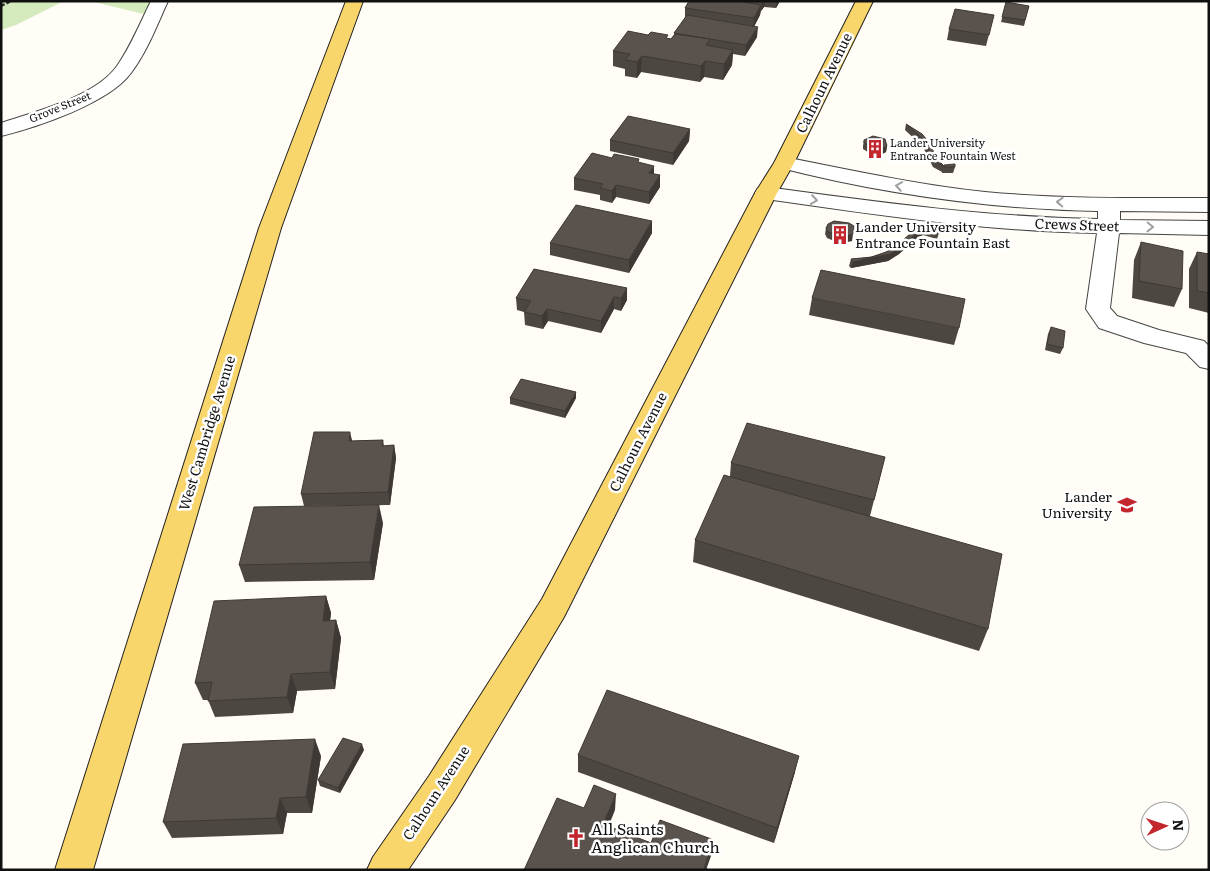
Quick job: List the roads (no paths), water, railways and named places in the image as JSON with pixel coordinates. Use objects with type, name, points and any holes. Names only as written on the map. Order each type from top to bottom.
[{"type":"main road","name":"West Cambridge Avenue","points":[[74,870],[270,228],[354,1]]},
{"type":"main road","name":"Calhoun Avenue","points":[[386,870],[442,788],[552,608],[766,193],[784,163],[865,1]]},
{"type":"street","name":"Grove Street","points":[[1,130],[85,98],[112,82],[124,71],[160,1]]},
{"type":"street","name":"Crews Street","points":[[784,163],[857,179],[955,195],[1001,199],[1209,228]]},
{"type":"street","name":"Crews Street","points":[[766,193],[940,217],[1041,225],[1109,215],[1209,205]]},
{"type":"street","points":[[1109,215],[1098,310],[1108,322],[1153,337],[1195,347],[1209,361]]},
{"type":"place","name":"Lander University Entrance Fountain West","points":[[875,149]]},
{"type":"place","name":"Lander University Entrance Fountain East","points":[[840,235]]},
{"type":"place","name":"Lander University","points":[[1127,505]]},
{"type":"place","name":"All Saints Anglican Church","points":[[576,838]]}]
